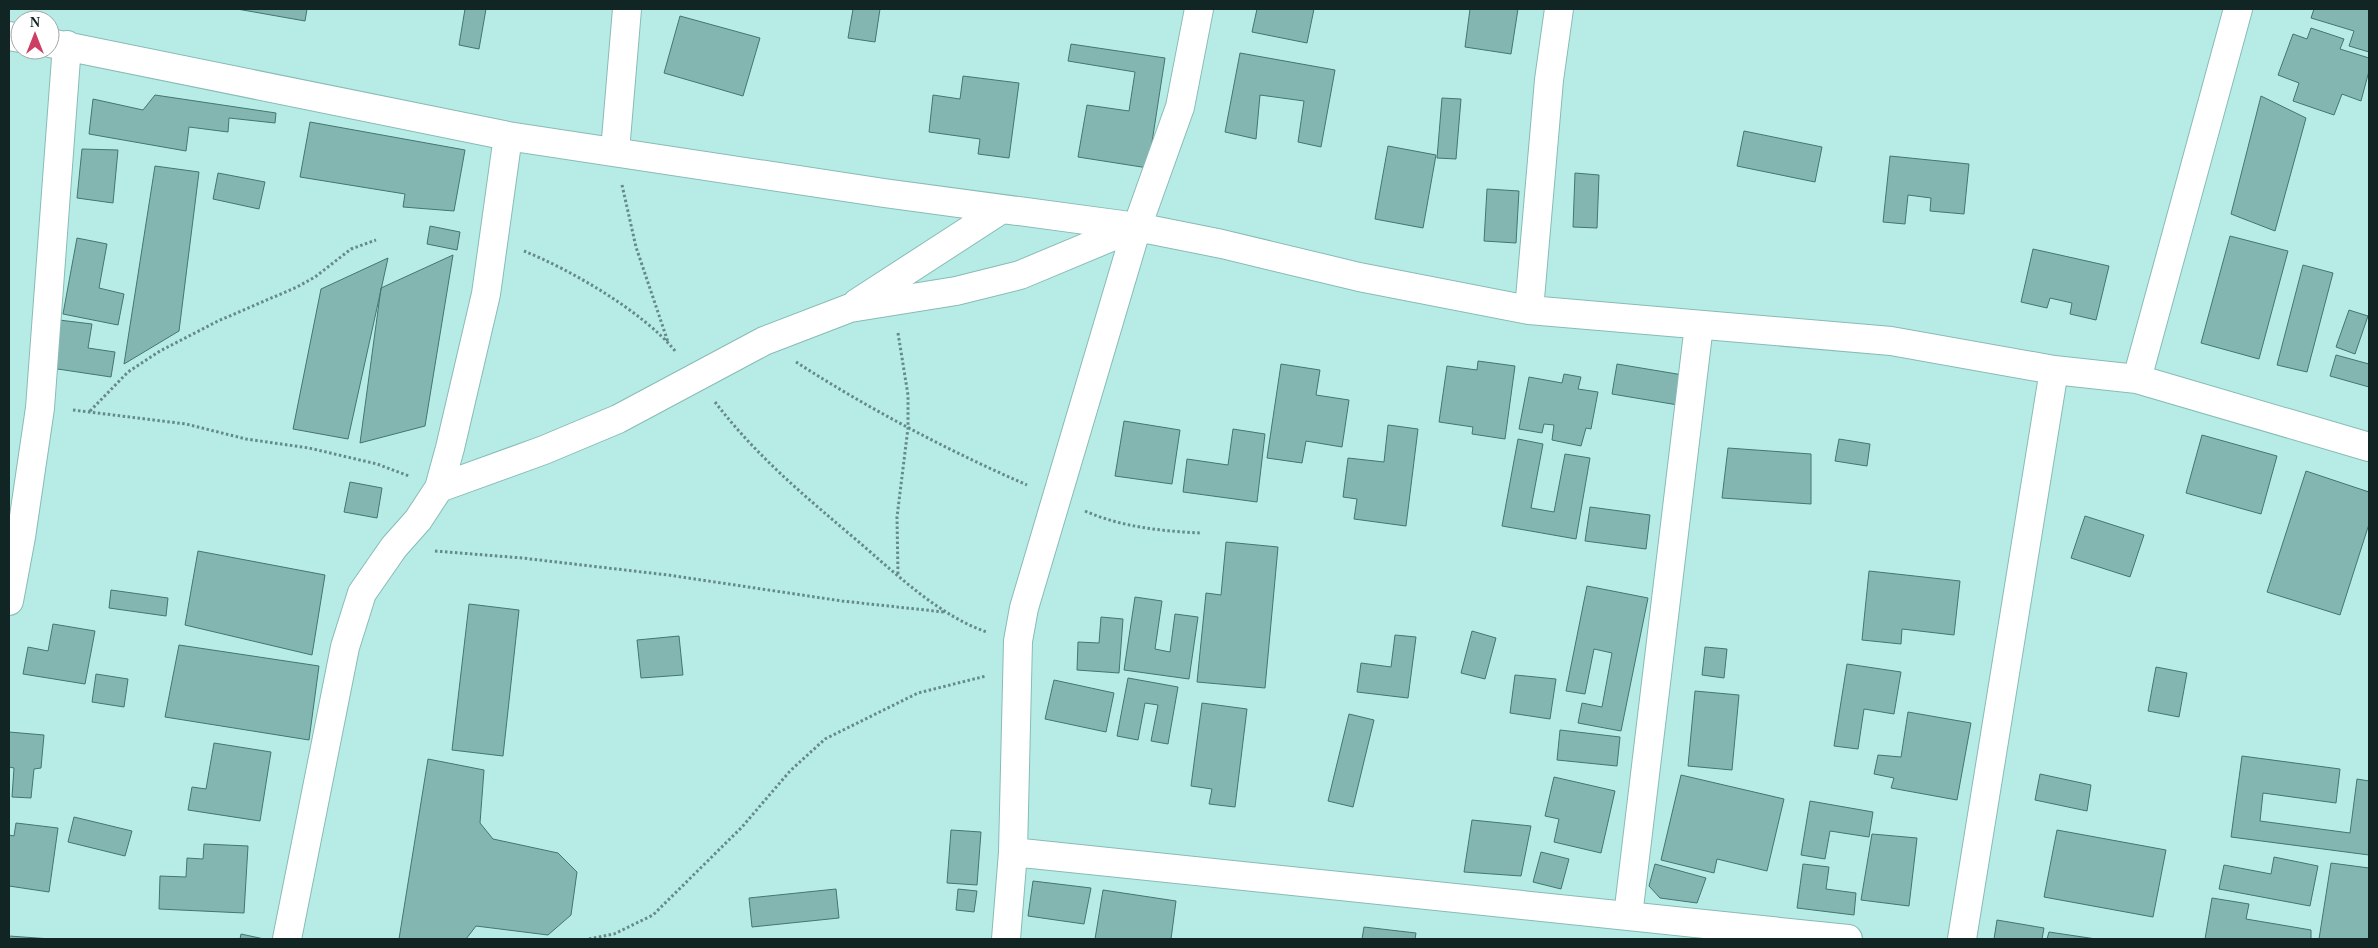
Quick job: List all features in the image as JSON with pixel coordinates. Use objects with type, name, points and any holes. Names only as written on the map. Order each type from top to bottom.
[{"type":"street","points":[[615,151],[627,9]]},
{"type":"street","points":[[1006,939],[1013,852],[1018,641],[1024,608],[1137,226],[1180,107],[1199,9]]},
{"type":"street","points":[[1529,310],[1550,80],[1559,9]]},
{"type":"street","points":[[2137,379],[2238,9]]},
{"type":"street","points":[[60,44],[508,136],[884,193],[1137,226],[1359,277],[1529,310],[1891,342],[2054,370],[2137,379],[2369,447]]},
{"type":"street","points":[[9,601],[21,537],[40,408],[57,60]]},
{"type":"street","points":[[287,939],[345,646],[362,593],[394,547],[418,520],[439,488],[486,294],[508,136]]},
{"type":"street","points":[[439,488],[544,450],[618,420],[764,342],[850,308],[1002,209]]},
{"type":"street","points":[[850,308],[956,291],[1020,275],[1137,226]]},
{"type":"street","points":[[1628,916],[1699,325]]},
{"type":"street","points":[[1962,939],[2054,370]]},
{"type":"street","points":[[1013,852],[1848,939]]},
{"type":"path","points":[[615,151],[636,247],[668,343]]},
{"type":"path","points":[[493,239],[550,262],[639,316],[668,343],[735,429],[775,471],[898,576],[946,612],[982,630],[1018,641]]},
{"type":"path","points":[[90,411],[108,390],[128,372],[160,351],[218,321],[297,287],[315,277],[351,249],[376,240]]},
{"type":"path","points":[[893,301],[905,376],[908,428],[897,516],[898,576]]},
{"type":"path","points":[[764,342],[817,376],[908,428],[960,455],[1092,514],[1123,524],[1156,530],[1200,533]]},
{"type":"path","points":[[40,408],[90,411],[186,424],[246,438],[340,454],[377,464],[439,488]]},
{"type":"path","points":[[394,547],[522,558],[668,575],[842,602],[946,612]]},
{"type":"path","points":[[589,939],[614,934],[654,915],[742,827],[790,771],[825,739],[918,693],[967,680],[1017,671]]},
{"type":"building","points":[[237,9],[307,9],[305,21]]},
{"type":"building","points":[[465,9],[486,9],[479,49],[459,45]]},
{"type":"building","points":[[853,9],[880,9],[875,42],[848,38]]},
{"type":"building","points":[[1257,9],[1314,9],[1307,43],[1252,32]]},
{"type":"building","points":[[1470,9],[1518,9],[1511,54],[1465,47]]},
{"type":"building","points":[[2314,9],[2369,9],[2369,52],[2349,46],[2354,31],[2311,18]]},
{"type":"building","points":[[680,16],[760,38],[743,96],[664,73]]},
{"type":"building","points":[[2311,28],[2344,39],[2340,49],[2369,58],[2369,71],[2361,101],[2342,94],[2334,115],[2293,101],[2299,83],[2278,75],[2293,34],[2307,39]]},
{"type":"building","points":[[1071,44],[1165,58],[1148,168],[1078,157],[1087,105],[1129,111],[1135,72],[1068,61]]},
{"type":"building","points":[[1240,53],[1335,70],[1321,147],[1298,142],[1304,101],[1260,95],[1256,139],[1225,132]]},
{"type":"building","points":[[963,76],[1019,83],[1009,158],[978,154],[980,139],[929,132],[933,95],[960,99]]},
{"type":"building","points":[[155,95],[276,113],[275,123],[229,118],[228,132],[189,127],[186,151],[89,134],[93,99],[143,110]]},
{"type":"building","points":[[2261,96],[2306,118],[2275,231],[2231,214]]},
{"type":"building","points":[[1442,98],[1461,99],[1456,159],[1437,158]]},
{"type":"building","points":[[310,122],[465,150],[454,211],[403,207],[405,194],[300,177]]},
{"type":"building","points":[[1744,131],[1822,147],[1815,182],[1737,166]]},
{"type":"building","points":[[1388,146],[1436,155],[1423,228],[1375,219]]},
{"type":"building","points":[[82,149],[118,150],[113,203],[77,198]]},
{"type":"building","points":[[1890,156],[1969,164],[1964,214],[1930,211],[1931,198],[1908,195],[1905,224],[1883,222]]},
{"type":"building","points":[[155,166],[199,172],[179,331],[124,364]]},
{"type":"building","points":[[218,173],[265,182],[259,209],[213,199]]},
{"type":"building","points":[[1575,173],[1599,175],[1597,228],[1573,227]]},
{"type":"building","points":[[1487,189],[1519,191],[1516,243],[1484,241]]},
{"type":"building","points":[[430,226],[460,232],[457,250],[427,244]]},
{"type":"building","points":[[2230,236],[2288,251],[2259,359],[2201,343]]},
{"type":"building","points":[[77,238],[107,244],[99,288],[124,294],[118,325],[63,314]]},
{"type":"building","points":[[2033,249],[2109,266],[2096,320],[2070,314],[2072,303],[2050,298],[2047,308],[2021,302]]},
{"type":"building","points":[[453,255],[425,426],[360,443],[381,288]]},
{"type":"building","points":[[388,258],[348,439],[293,429],[321,289]]},
{"type":"building","points":[[2303,265],[2333,273],[2307,372],[2277,365]]},
{"type":"building","points":[[2349,310],[2368,316],[2355,354],[2336,347]]},
{"type":"building","points":[[59,320],[92,324],[88,348],[115,352],[111,377],[51,368]]},
{"type":"building","points":[[2336,355],[2369,364],[2369,387],[2330,376]]},
{"type":"building","points":[[1478,361],[1515,366],[1505,439],[1472,434],[1473,427],[1439,422],[1447,366],[1477,370]]},
{"type":"building","points":[[1281,364],[1320,370],[1316,395],[1349,400],[1342,447],[1306,441],[1302,463],[1267,458]]},
{"type":"building","points":[[1617,364],[1683,375],[1678,405],[1612,394]]},
{"type":"building","points":[[1564,374],[1581,377],[1578,389],[1598,392],[1591,429],[1586,428],[1581,446],[1552,440],[1554,425],[1544,424],[1542,433],[1519,429],[1529,377],[1562,383]]},
{"type":"building","points":[[1124,421],[1180,430],[1172,484],[1115,476]]},
{"type":"building","points":[[1388,425],[1418,429],[1406,526],[1354,519],[1357,499],[1343,497],[1348,458],[1384,462]]},
{"type":"building","points":[[1233,429],[1265,434],[1257,502],[1183,492],[1187,459],[1228,465]]},
{"type":"building","points":[[2202,435],[2277,456],[2261,514],[2186,493]]},
{"type":"building","points":[[1518,439],[1543,444],[1531,508],[1554,512],[1565,454],[1590,458],[1576,539],[1502,526]]},
{"type":"building","points":[[1839,439],[1870,444],[1867,466],[1835,461]]},
{"type":"building","points":[[1728,448],[1811,454],[1811,504],[1722,498]]},
{"type":"building","points":[[2306,471],[2369,492],[2369,524],[2340,615],[2267,592]]},
{"type":"building","points":[[350,482],[382,488],[377,518],[344,512]]},
{"type":"building","points":[[1590,507],[1650,515],[1646,549],[1585,541]]},
{"type":"building","points":[[2085,516],[2144,535],[2130,577],[2071,558]]},
{"type":"building","points":[[1226,542],[1278,547],[1265,688],[1197,682],[1206,593],[1221,595]]},
{"type":"building","points":[[198,551],[325,575],[312,655],[185,625]]},
{"type":"building","points":[[1869,571],[1960,581],[1954,635],[1902,629],[1901,644],[1862,640]]},
{"type":"building","points":[[1587,586],[1648,598],[1621,731],[1578,723],[1582,703],[1602,707],[1612,653],[1594,649],[1585,694],[1566,691]]},
{"type":"building","points":[[111,590],[168,598],[166,616],[109,608]]},
{"type":"building","points":[[1135,597],[1162,601],[1155,649],[1170,652],[1175,614],[1198,617],[1189,679],[1124,670]]},
{"type":"building","points":[[469,604],[519,610],[503,756],[452,750]]},
{"type":"building","points":[[1101,617],[1123,619],[1119,673],[1077,670],[1078,642],[1099,643]]},
{"type":"building","points":[[53,624],[95,631],[85,684],[23,674],[28,647],[48,651]]},
{"type":"building","points":[[1472,631],[1496,638],[1485,679],[1461,673]]},
{"type":"building","points":[[1395,635],[1416,637],[1408,698],[1357,692],[1361,663],[1391,667]]},
{"type":"building","points":[[679,636],[683,675],[641,678],[637,640]]},
{"type":"building","points":[[179,645],[319,666],[309,740],[165,717]]},
{"type":"building","points":[[1705,647],[1727,649],[1724,678],[1702,675]]},
{"type":"building","points":[[1847,664],[1901,672],[1894,714],[1864,709],[1858,749],[1834,746]]},
{"type":"building","points":[[2156,667],[2187,673],[2179,717],[2148,711]]},
{"type":"building","points":[[96,674],[128,679],[124,707],[92,702]]},
{"type":"building","points":[[1515,675],[1556,679],[1550,719],[1510,713]]},
{"type":"building","points":[[1128,678],[1178,687],[1168,744],[1151,741],[1158,705],[1145,703],[1138,740],[1117,736]]},
{"type":"building","points":[[1054,680],[1114,693],[1106,732],[1045,719]]},
{"type":"building","points":[[1695,691],[1739,695],[1732,770],[1688,766]]},
{"type":"building","points":[[1202,703],[1247,709],[1235,807],[1209,804],[1212,789],[1191,786]]},
{"type":"building","points":[[1908,712],[1971,723],[1957,800],[1891,788],[1894,778],[1874,774],[1878,755],[1901,757]]},
{"type":"building","points":[[1349,714],[1374,720],[1353,807],[1328,801]]},
{"type":"building","points":[[1560,730],[1620,737],[1617,766],[1557,760]]},
{"type":"building","points":[[9,732],[44,735],[41,768],[34,769],[31,798],[12,797],[14,768],[9,767]]},
{"type":"building","points":[[214,743],[271,752],[260,821],[188,810],[192,787],[206,789]]},
{"type":"building","points":[[2242,756],[2340,769],[2336,803],[2263,793],[2260,821],[2350,833],[2357,779],[2369,781],[2369,855],[2231,837]]},
{"type":"building","points":[[428,759],[484,770],[480,823],[493,839],[558,853],[577,872],[571,915],[548,935],[476,926],[466,939],[399,939]]},
{"type":"building","points":[[2040,774],[2091,785],[2087,811],[2035,800]]},
{"type":"building","points":[[1681,775],[1784,799],[1767,871],[1717,859],[1714,873],[1661,860]]},
{"type":"building","points":[[1554,777],[1615,791],[1601,853],[1554,842],[1559,819],[1545,816]]},
{"type":"building","points":[[1810,801],[1873,812],[1869,837],[1830,831],[1825,859],[1801,855]]},
{"type":"building","points":[[74,817],[132,831],[125,856],[68,842]]},
{"type":"building","points":[[1472,820],[1531,826],[1521,876],[1464,872]]},
{"type":"building","points":[[16,823],[58,828],[49,892],[9,886],[9,835],[14,836]]},
{"type":"building","points":[[951,830],[981,832],[977,885],[947,883]]},
{"type":"building","points":[[2057,830],[2166,850],[2153,917],[2044,897]]},
{"type":"building","points":[[1872,834],[1917,838],[1909,906],[1861,900]]},
{"type":"building","points":[[204,844],[248,846],[244,913],[159,909],[160,876],[186,877],[187,858],[203,859]]},
{"type":"building","points":[[1541,852],[1569,859],[1561,889],[1533,882]]},
{"type":"building","points":[[2274,857],[2318,866],[2310,906],[2219,889],[2224,865],[2271,874]]},
{"type":"building","points":[[2331,863],[2369,868],[2369,939],[2319,939]]},
{"type":"building","points":[[1655,864],[1706,878],[1697,903],[1660,898],[1649,886]]},
{"type":"building","points":[[1803,864],[1829,867],[1826,889],[1856,893],[1854,915],[1797,908]]},
{"type":"building","points":[[1033,881],[1091,888],[1084,924],[1028,916]]},
{"type":"building","points":[[836,889],[839,918],[752,927],[749,898]]},
{"type":"building","points":[[958,889],[977,891],[974,912],[956,910]]},
{"type":"building","points":[[1103,890],[1176,901],[1171,939],[1095,939]]},
{"type":"building","points":[[2212,898],[2249,904],[2246,919],[2311,930],[2311,939],[2205,939]]},
{"type":"building","points":[[1997,920],[2044,928],[2042,939],[1994,939]]},
{"type":"building","points":[[1364,927],[1416,933],[1415,939],[1362,939]]},
{"type":"building","points":[[2049,932],[2096,939],[2047,939]]},
{"type":"building","points":[[241,934],[264,939],[240,939]]},
{"type":"building","points":[[9,936],[51,939],[9,939]]}]
